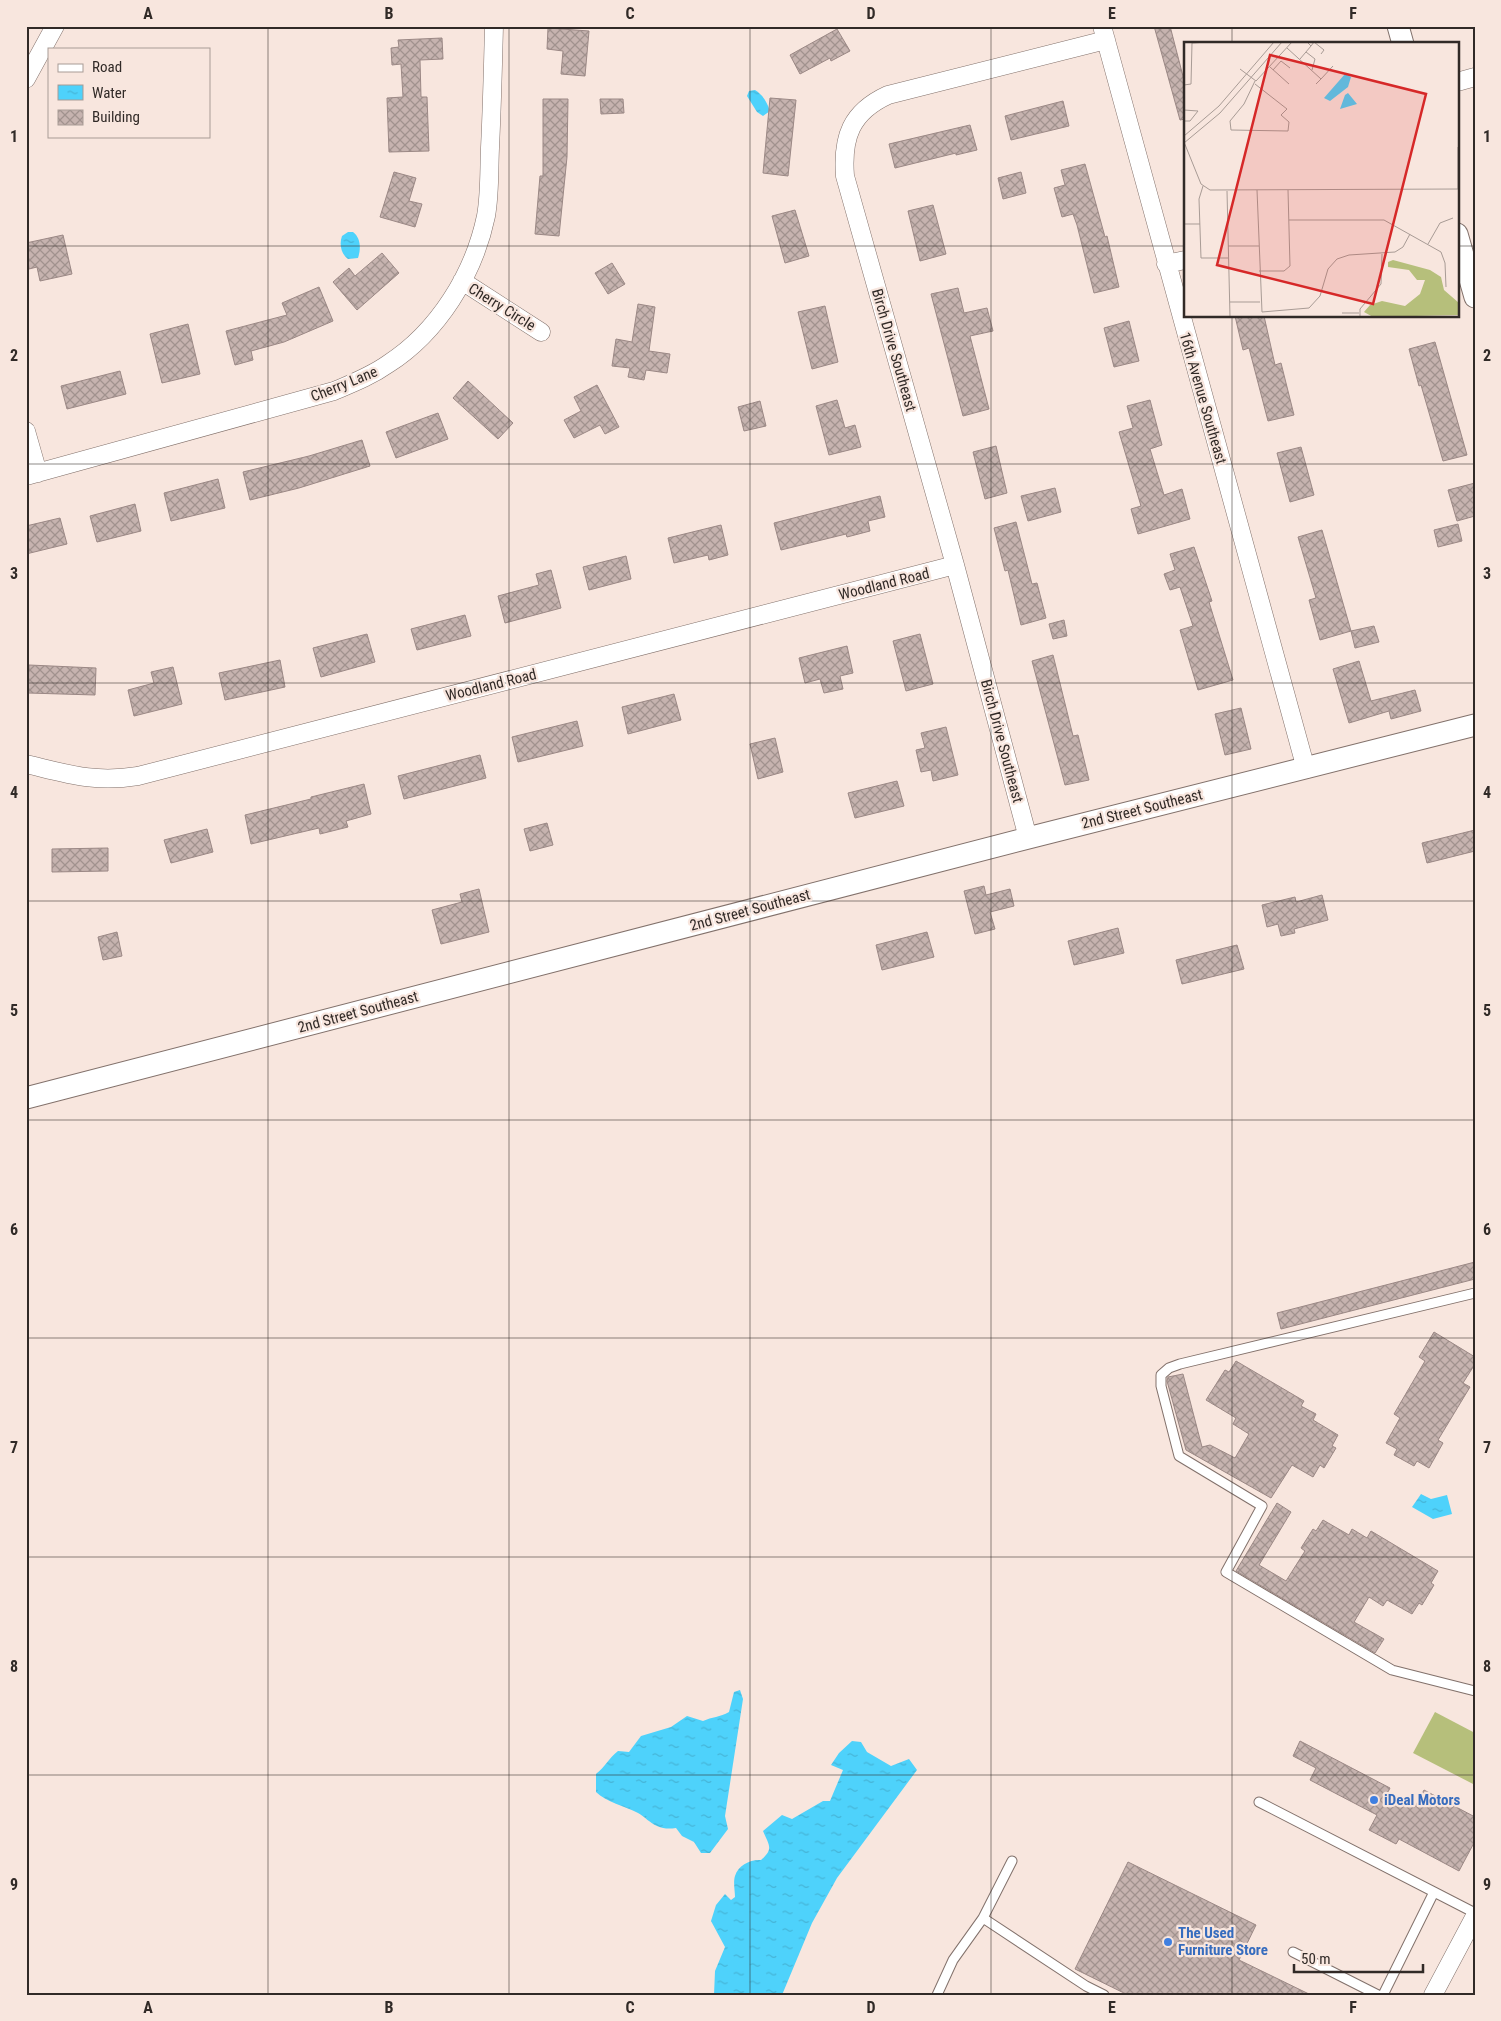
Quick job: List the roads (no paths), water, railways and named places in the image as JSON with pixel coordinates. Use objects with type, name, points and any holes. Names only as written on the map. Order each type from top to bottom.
[{"type":"street","points":[[26,79],[55,26]]},
{"type":"street","name":"Cherry Lane","points":[[32,474],[334,391],[364,379],[389,364],[430,328],[462,281],[475,255],[486,214],[494,26]]},
{"type":"street","points":[[1398,26],[1402,42]]},
{"type":"street","name":"16th Avenue Southeast","points":[[1104,33],[1306,769]]},
{"type":"street","name":"Birch Drive Southeast","points":[[1028,838],[955,565],[845,176],[844,159],[846,141],[851,125],[872,102],[888,95],[1104,33]]},
{"type":"street","points":[[1458,82],[1475,77]]},
{"type":"street","points":[[1458,238],[1475,297]]},
{"type":"street","points":[[1166,264],[1184,260]]},
{"type":"street","name":"Cherry Circle","points":[[462,281],[541,332]]},
{"type":"street","points":[[26,431],[32,474]]},
{"type":"street","name":"Woodland Road","points":[[26,764],[95,779],[116,780],[138,776],[955,565]]},
{"type":"street","name":"2nd Street Southeast","points":[[26,1098],[1028,838],[1475,725]]},
{"type":"street","points":[[1433,1995],[1475,1915]]},
{"type":"lane","points":[[1475,1293],[1180,1364],[1169,1368],[1161,1375],[1161,1386],[1179,1456],[1262,1506],[1226,1572],[1392,1670],[1475,1691]]},
{"type":"lane","points":[[1259,1802],[1475,1915]]},
{"type":"lane","points":[[937,1995],[953,1960],[983,1918],[1012,1861]]},
{"type":"lane","points":[[1382,1995],[1434,1892]]},
{"type":"lane","points":[[983,1918],[1086,1986],[1104,1995]]},
{"type":"lane","points":[[1293,1952],[1378,1995]]},
{"type":"lane","points":[[1082,1995],[1086,1986]]},
{"type":"water","points":[[755,90],[764,99],[770,111],[763,116],[757,112],[747,96],[749,91]]},
{"type":"water","points":[[348,232],[356,234],[359,240],[360,251],[358,258],[348,259],[342,252],[341,239]]},
{"type":"water","points":[[1421,1494],[1431,1499],[1447,1495],[1452,1514],[1433,1519],[1412,1507]]},
{"type":"water","points":[[740,1690],[743,1699],[725,1816],[728,1829],[710,1853],[701,1853],[694,1842],[682,1836],[676,1828],[657,1826],[638,1813],[610,1801],[596,1792],[596,1774],[618,1751],[629,1752],[641,1736],[671,1727],[687,1716],[703,1721],[729,1712],[734,1692]]},
{"type":"water","points":[[852,1741],[861,1742],[867,1752],[891,1766],[909,1759],[917,1770],[837,1878],[812,1923],[782,1995],[714,1995],[715,1971],[725,1947],[711,1921],[716,1905],[725,1894],[731,1900],[735,1897],[734,1878],[742,1866],[749,1862],[761,1860],[768,1853],[769,1847],[763,1831],[782,1815],[792,1819],[823,1801],[830,1801],[843,1770],[831,1765],[839,1753]]},
{"type":"place","name":"iDeal Motors","points":[[1374,1800]]},
{"type":"place","name":"The Used Furniture Store","points":[[1168,1942]]}]
